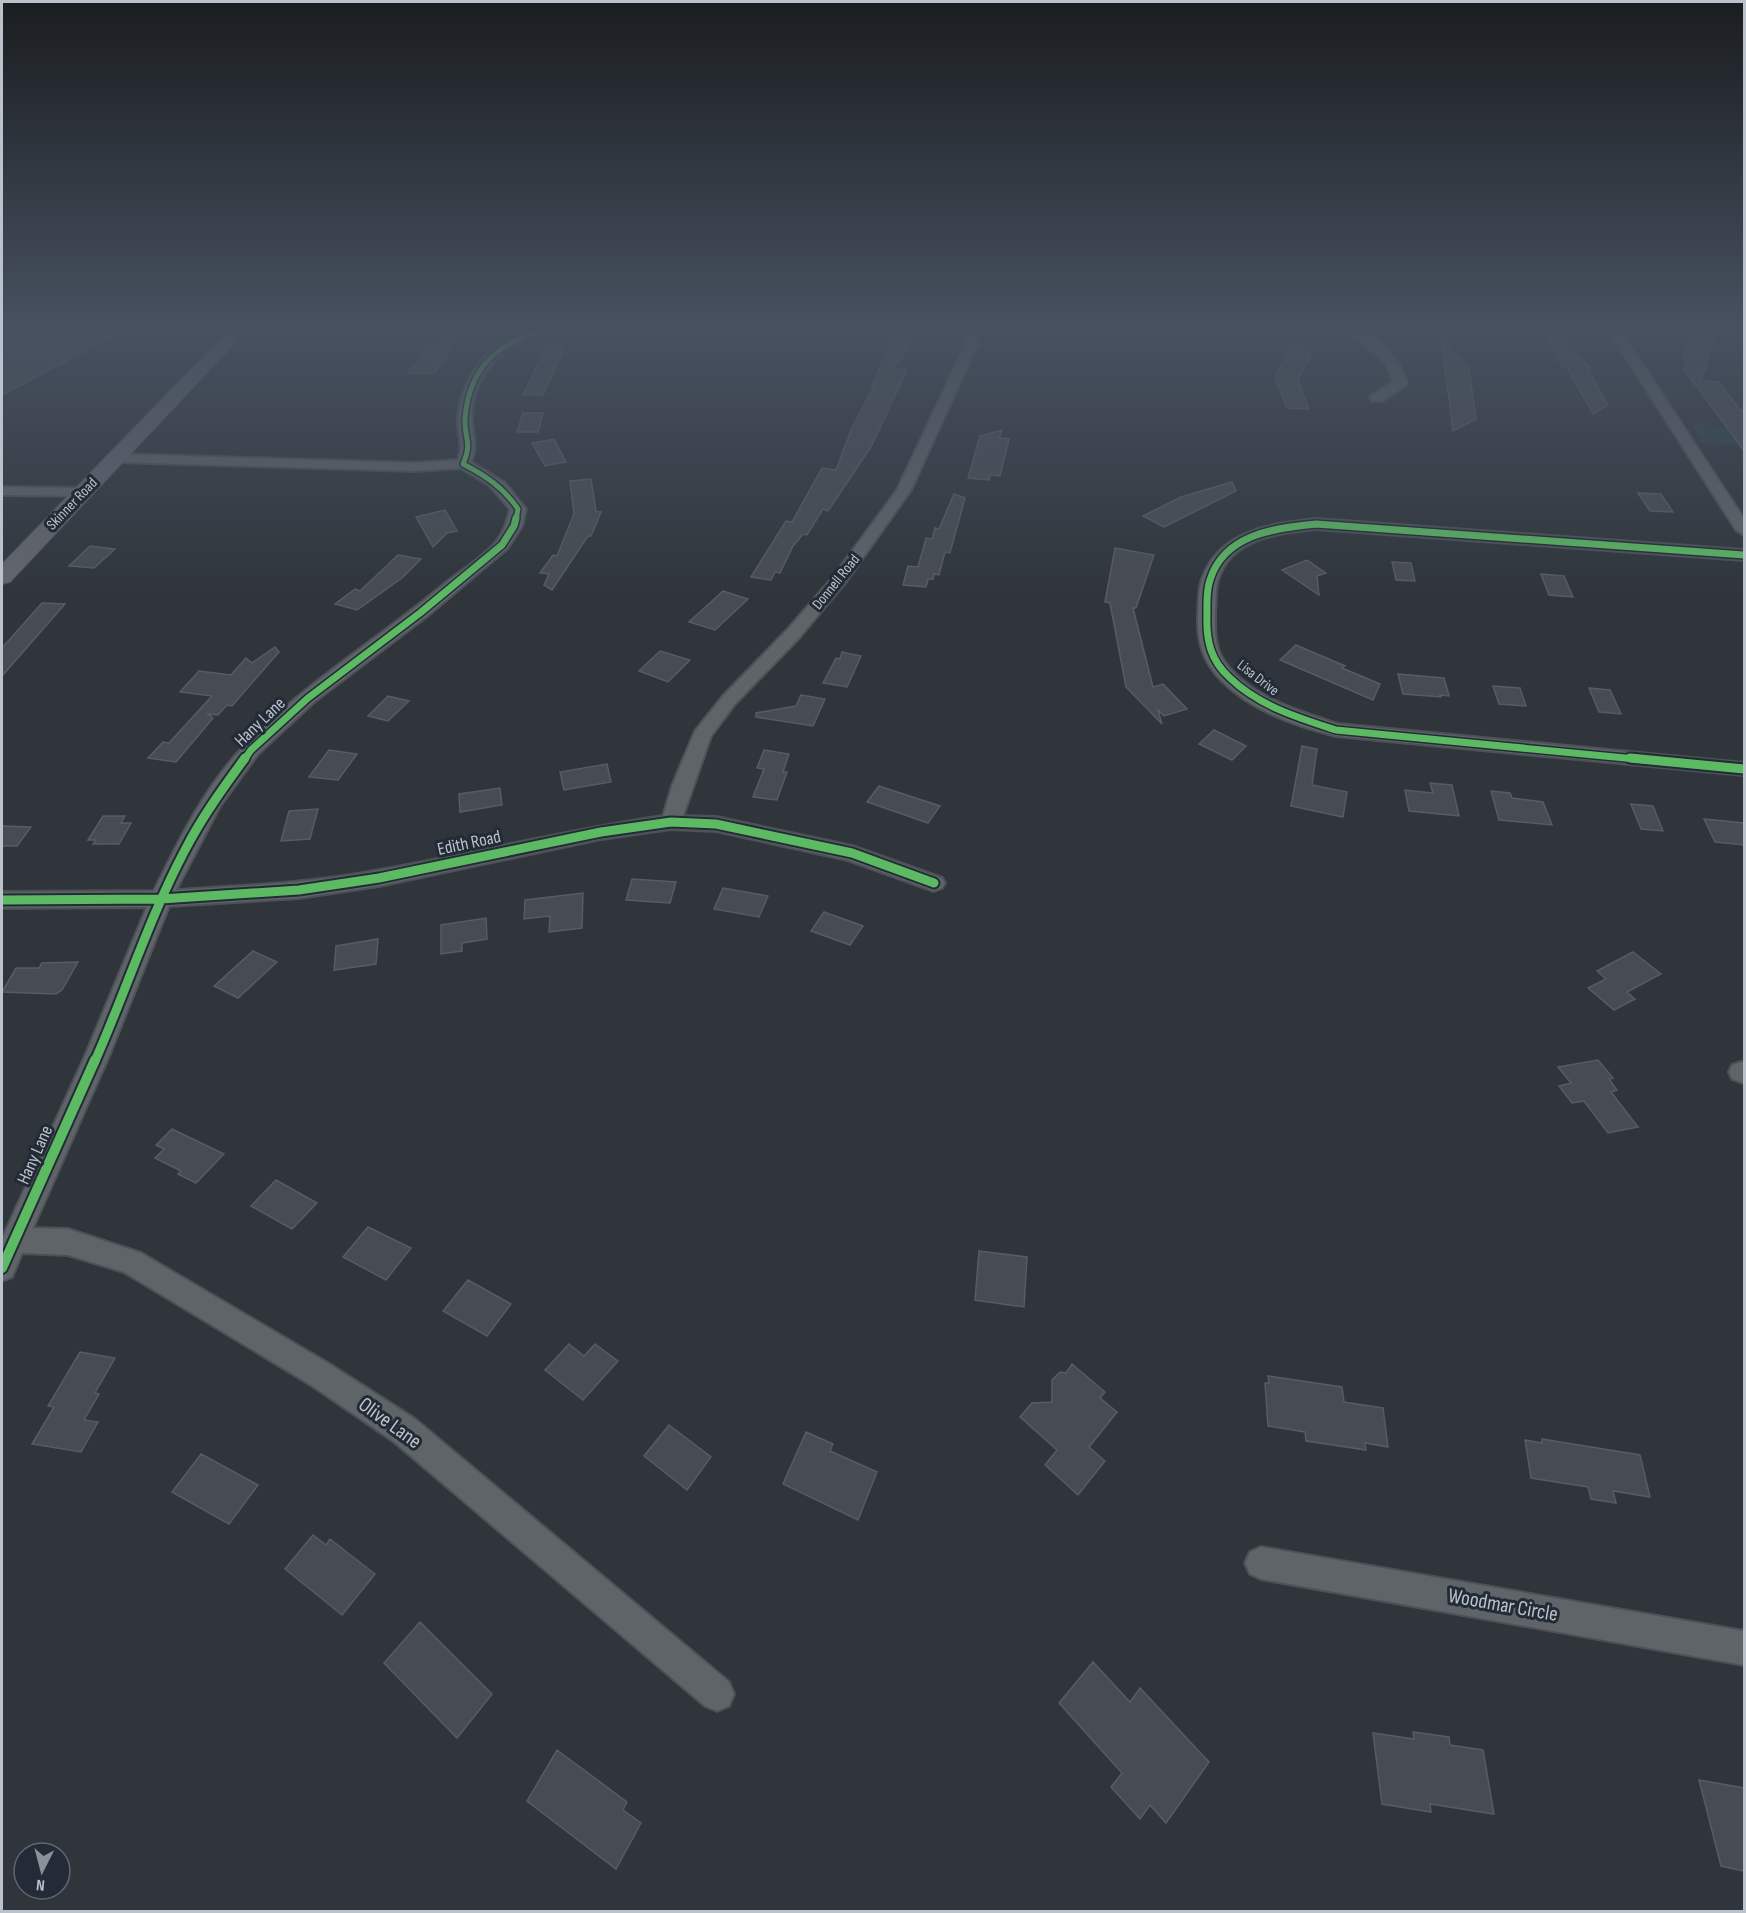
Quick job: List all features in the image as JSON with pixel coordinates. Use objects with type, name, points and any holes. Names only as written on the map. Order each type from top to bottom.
[{"type":"street","name":"Skinner Road","points":[[2,577],[157,416]]},
{"type":"street","points":[[118,458],[415,467],[463,464],[469,446],[465,416]]},
{"type":"street","name":"Donnell Road","points":[[671,822],[702,735],[729,700],[793,634],[839,580],[904,490],[938,416]]},
{"type":"street","points":[[1672,416],[1744,530]]},
{"type":"street","name":"Hany Lane","points":[[2,1268],[97,1056],[161,899],[185,849],[212,802],[251,750],[308,698],[420,613],[502,545],[514,526],[518,509],[495,479],[463,464]]},
{"type":"street","points":[[2,491],[85,492]]},
{"type":"street","name":"Lisa Drive","points":[[1744,555],[1316,524],[1274,528],[1243,539],[1219,558],[1209,581],[1205,634],[1216,663],[1240,687],[1276,711],[1336,730],[1744,769]]},
{"type":"street","name":"Edith Road","points":[[2,900],[161,899],[299,890],[379,878],[601,832],[671,822],[716,824],[840,850],[934,884]]},
{"type":"street","name":"Olive Lane","points":[[15,1240],[68,1242],[131,1262],[330,1381],[404,1430],[717,1694]]},
{"type":"street","name":"Woodmar Circle","points":[[1261,1563],[1744,1648]]},
{"type":"green space","points":[[1691,424],[1744,428],[1744,445],[1702,443]]},
{"type":"building","points":[[522,416],[542,416],[538,432],[517,432]]},
{"type":"building","points":[[858,416],[885,416],[871,447],[828,511],[823,509],[807,535],[803,534],[793,546],[780,573],[775,572],[771,580],[751,577],[786,521],[792,522],[822,468],[836,470]]},
{"type":"building","points":[[1451,416],[1476,416],[1476,419],[1453,431]]},
{"type":"building","points":[[1719,416],[1744,416],[1744,451]]},
{"type":"building","points":[[1002,430],[999,438],[1009,439],[1000,476],[990,475],[989,480],[968,478],[980,436]]},
{"type":"building","points":[[554,439],[566,462],[545,466],[532,443]]},
{"type":"building","points":[[591,479],[596,511],[601,512],[591,536],[588,536],[552,590],[544,585],[549,574],[540,573],[553,555],[557,556],[574,514],[570,481]]},
{"type":"building","points":[[1232,482],[1236,491],[1164,527],[1143,516],[1181,497]]},
{"type":"building","points":[[1638,493],[1661,494],[1673,512],[1650,511]]},
{"type":"building","points":[[954,494],[965,498],[950,553],[945,552],[939,575],[934,574],[933,579],[928,579],[926,587],[903,585],[908,566],[918,567],[926,538],[932,539],[935,528],[939,529]]},
{"type":"building","points":[[445,510],[457,531],[447,533],[433,547],[416,517]]},
{"type":"building","points":[[90,546],[115,549],[94,568],[69,566]]},
{"type":"building","points":[[1115,548],[1154,555],[1136,608],[1133,608],[1153,687],[1163,684],[1187,709],[1164,716],[1158,710],[1162,724],[1126,687],[1110,603],[1105,602]]},
{"type":"building","points":[[398,555],[421,559],[402,578],[357,610],[335,604],[355,589],[360,591]]},
{"type":"building","points":[[1307,560],[1326,573],[1317,576],[1319,595],[1282,570]]},
{"type":"building","points":[[1392,562],[1411,563],[1415,581],[1396,580]]},
{"type":"building","points":[[1541,574],[1564,576],[1573,597],[1549,595]]},
{"type":"building","points":[[723,591],[748,599],[715,630],[689,622]]},
{"type":"building","points":[[42,603],[65,604],[2,676],[2,648]]},
{"type":"building","points":[[1296,645],[1380,684],[1373,700],[1280,660]]},
{"type":"building","points":[[275,647],[279,652],[232,706],[227,705],[218,715],[208,714],[213,718],[176,762],[148,758],[163,742],[169,743],[212,696],[180,692],[199,671],[231,675],[246,658],[252,663]]},
{"type":"building","points":[[660,651],[690,660],[668,682],[639,671]]},
{"type":"building","points":[[842,652],[861,656],[847,687],[823,683],[836,658],[840,659]]},
{"type":"building","points":[[1398,674],[1444,678],[1449,696],[1403,694]]},
{"type":"building","points":[[1493,686],[1520,688],[1526,706],[1499,704]]},
{"type":"building","points":[[1589,688],[1610,690],[1621,714],[1599,712]]},
{"type":"building","points":[[801,695],[825,699],[813,726],[756,717],[756,713],[796,706]]},
{"type":"building","points":[[388,696],[409,701],[388,721],[368,716]]},
{"type":"building","points":[[1214,730],[1246,746],[1232,760],[1199,744]]},
{"type":"building","points":[[1302,746],[1317,749],[1312,785],[1347,792],[1343,817],[1291,806]]},
{"type":"building","points":[[329,750],[357,754],[338,780],[309,777]]},
{"type":"building","points":[[764,750],[789,754],[783,772],[787,772],[777,800],[753,797],[764,769],[757,768]]},
{"type":"building","points":[[607,764],[611,782],[564,790],[560,772]]},
{"type":"building","points":[[1430,783],[1452,785],[1459,816],[1409,811],[1405,790],[1433,793]]},
{"type":"building","points":[[879,786],[940,806],[928,823],[867,802]]},
{"type":"building","points":[[500,788],[502,805],[460,812],[459,794]]},
{"type":"building","points":[[1491,791],[1510,793],[1512,798],[1543,802],[1552,825],[1499,820]]},
{"type":"building","points":[[1631,804],[1653,806],[1663,831],[1641,829]]},
{"type":"building","points":[[318,809],[310,839],[281,841],[289,811]]},
{"type":"building","points":[[103,816],[125,816],[121,823],[131,823],[119,844],[93,844],[96,840],[88,840]]},
{"type":"building","points":[[1704,819],[1744,823],[1744,845],[1715,842]]},
{"type":"building","points":[[2,826],[31,827],[17,846],[2,846]]},
{"type":"building","points":[[632,879],[676,882],[670,903],[626,900]]},
{"type":"building","points":[[723,888],[768,896],[759,917],[714,909]]},
{"type":"building","points":[[583,893],[582,928],[549,932],[550,916],[524,919],[525,900]]},
{"type":"building","points":[[824,912],[863,926],[850,945],[811,931]]},
{"type":"building","points":[[486,918],[487,939],[462,943],[462,951],[441,954],[441,925]]},
{"type":"building","points":[[378,939],[376,964],[334,970],[336,946]]},
{"type":"building","points":[[253,951],[277,962],[238,998],[214,986]]},
{"type":"building","points":[[1633,952],[1661,974],[1627,992],[1635,999],[1614,1010],[1588,988],[1606,979],[1597,971]]},
{"type":"building","points":[[78,962],[62,990],[56,994],[2,992],[16,968],[39,968],[42,963]]},
{"type":"building","points":[[1598,1060],[1613,1078],[1609,1079],[1617,1090],[1611,1092],[1638,1127],[1608,1133],[1584,1101],[1572,1103],[1559,1086],[1571,1083],[1558,1067]]},
{"type":"building","points":[[172,1129],[224,1154],[196,1183],[178,1174],[181,1171],[155,1158],[164,1149],[156,1145]]},
{"type":"building","points":[[276,1180],[317,1203],[292,1229],[251,1206]]},
{"type":"building","points":[[368,1227],[411,1248],[386,1280],[343,1257]]},
{"type":"building","points":[[979,1251],[1027,1257],[1024,1307],[975,1300]]},
{"type":"building","points":[[468,1280],[511,1304],[487,1336],[443,1311]]},
{"type":"building","points":[[569,1344],[584,1356],[595,1344],[618,1361],[583,1400],[545,1370]]},
{"type":"building","points":[[80,1352],[115,1358],[95,1393],[99,1394],[84,1420],[98,1422],[81,1452],[32,1444],[54,1407],[48,1406]]},
{"type":"building","points":[[1072,1364],[1105,1392],[1100,1398],[1117,1412],[1089,1447],[1105,1461],[1078,1495],[1045,1465],[1057,1450],[1020,1417],[1032,1403],[1052,1402],[1052,1380],[1060,1372],[1066,1373]]},
{"type":"building","points":[[1268,1376],[1342,1387],[1344,1402],[1383,1408],[1388,1447],[1365,1443],[1366,1450],[1306,1441],[1305,1432],[1268,1426],[1265,1383],[1269,1383]]},
{"type":"building","points":[[669,1425],[711,1457],[687,1490],[644,1456]]},
{"type":"building","points":[[806,1432],[833,1444],[830,1451],[877,1472],[858,1520],[783,1484]]},
{"type":"building","points":[[1542,1439],[1640,1455],[1650,1497],[1613,1491],[1616,1503],[1591,1499],[1588,1487],[1531,1478],[1525,1440],[1542,1443]]},
{"type":"building","points":[[201,1454],[258,1485],[229,1524],[172,1492]]},
{"type":"building","points":[[313,1535],[326,1545],[330,1539],[375,1574],[342,1615],[285,1569]]},
{"type":"building","points":[[420,1622],[492,1694],[457,1738],[384,1663]]},
{"type":"building","points":[[1093,1662],[1130,1702],[1140,1688],[1209,1762],[1166,1823],[1150,1805],[1140,1819],[1111,1787],[1122,1773],[1059,1703]]},
{"type":"building","points":[[1413,1732],[1449,1737],[1450,1745],[1483,1750],[1494,1814],[1430,1804],[1431,1812],[1382,1804],[1373,1733],[1414,1739]]},
{"type":"building","points":[[557,1750],[627,1802],[623,1810],[641,1823],[616,1869],[527,1801]]},
{"type":"building","points":[[1699,1780],[1744,1788],[1744,1871],[1721,1866]]},
{"type":"cycle path","points":[[2,1268],[97,1056],[161,899],[185,849],[212,802],[251,750],[308,698],[420,613],[502,545],[514,526],[518,509],[506,493],[488,477],[463,464],[469,446],[466,416]]},
{"type":"cycle path","points":[[1744,555],[1316,524],[1284,528],[1268,531],[1239,542],[1217,564],[1210,579],[1208,591],[1207,625],[1207,639],[1213,658],[1242,689],[1287,713],[1336,730],[1744,769]]},
{"type":"cycle path","points":[[2,900],[161,899],[299,890],[379,878],[601,832],[671,822],[716,824],[852,853],[934,883]]}]
